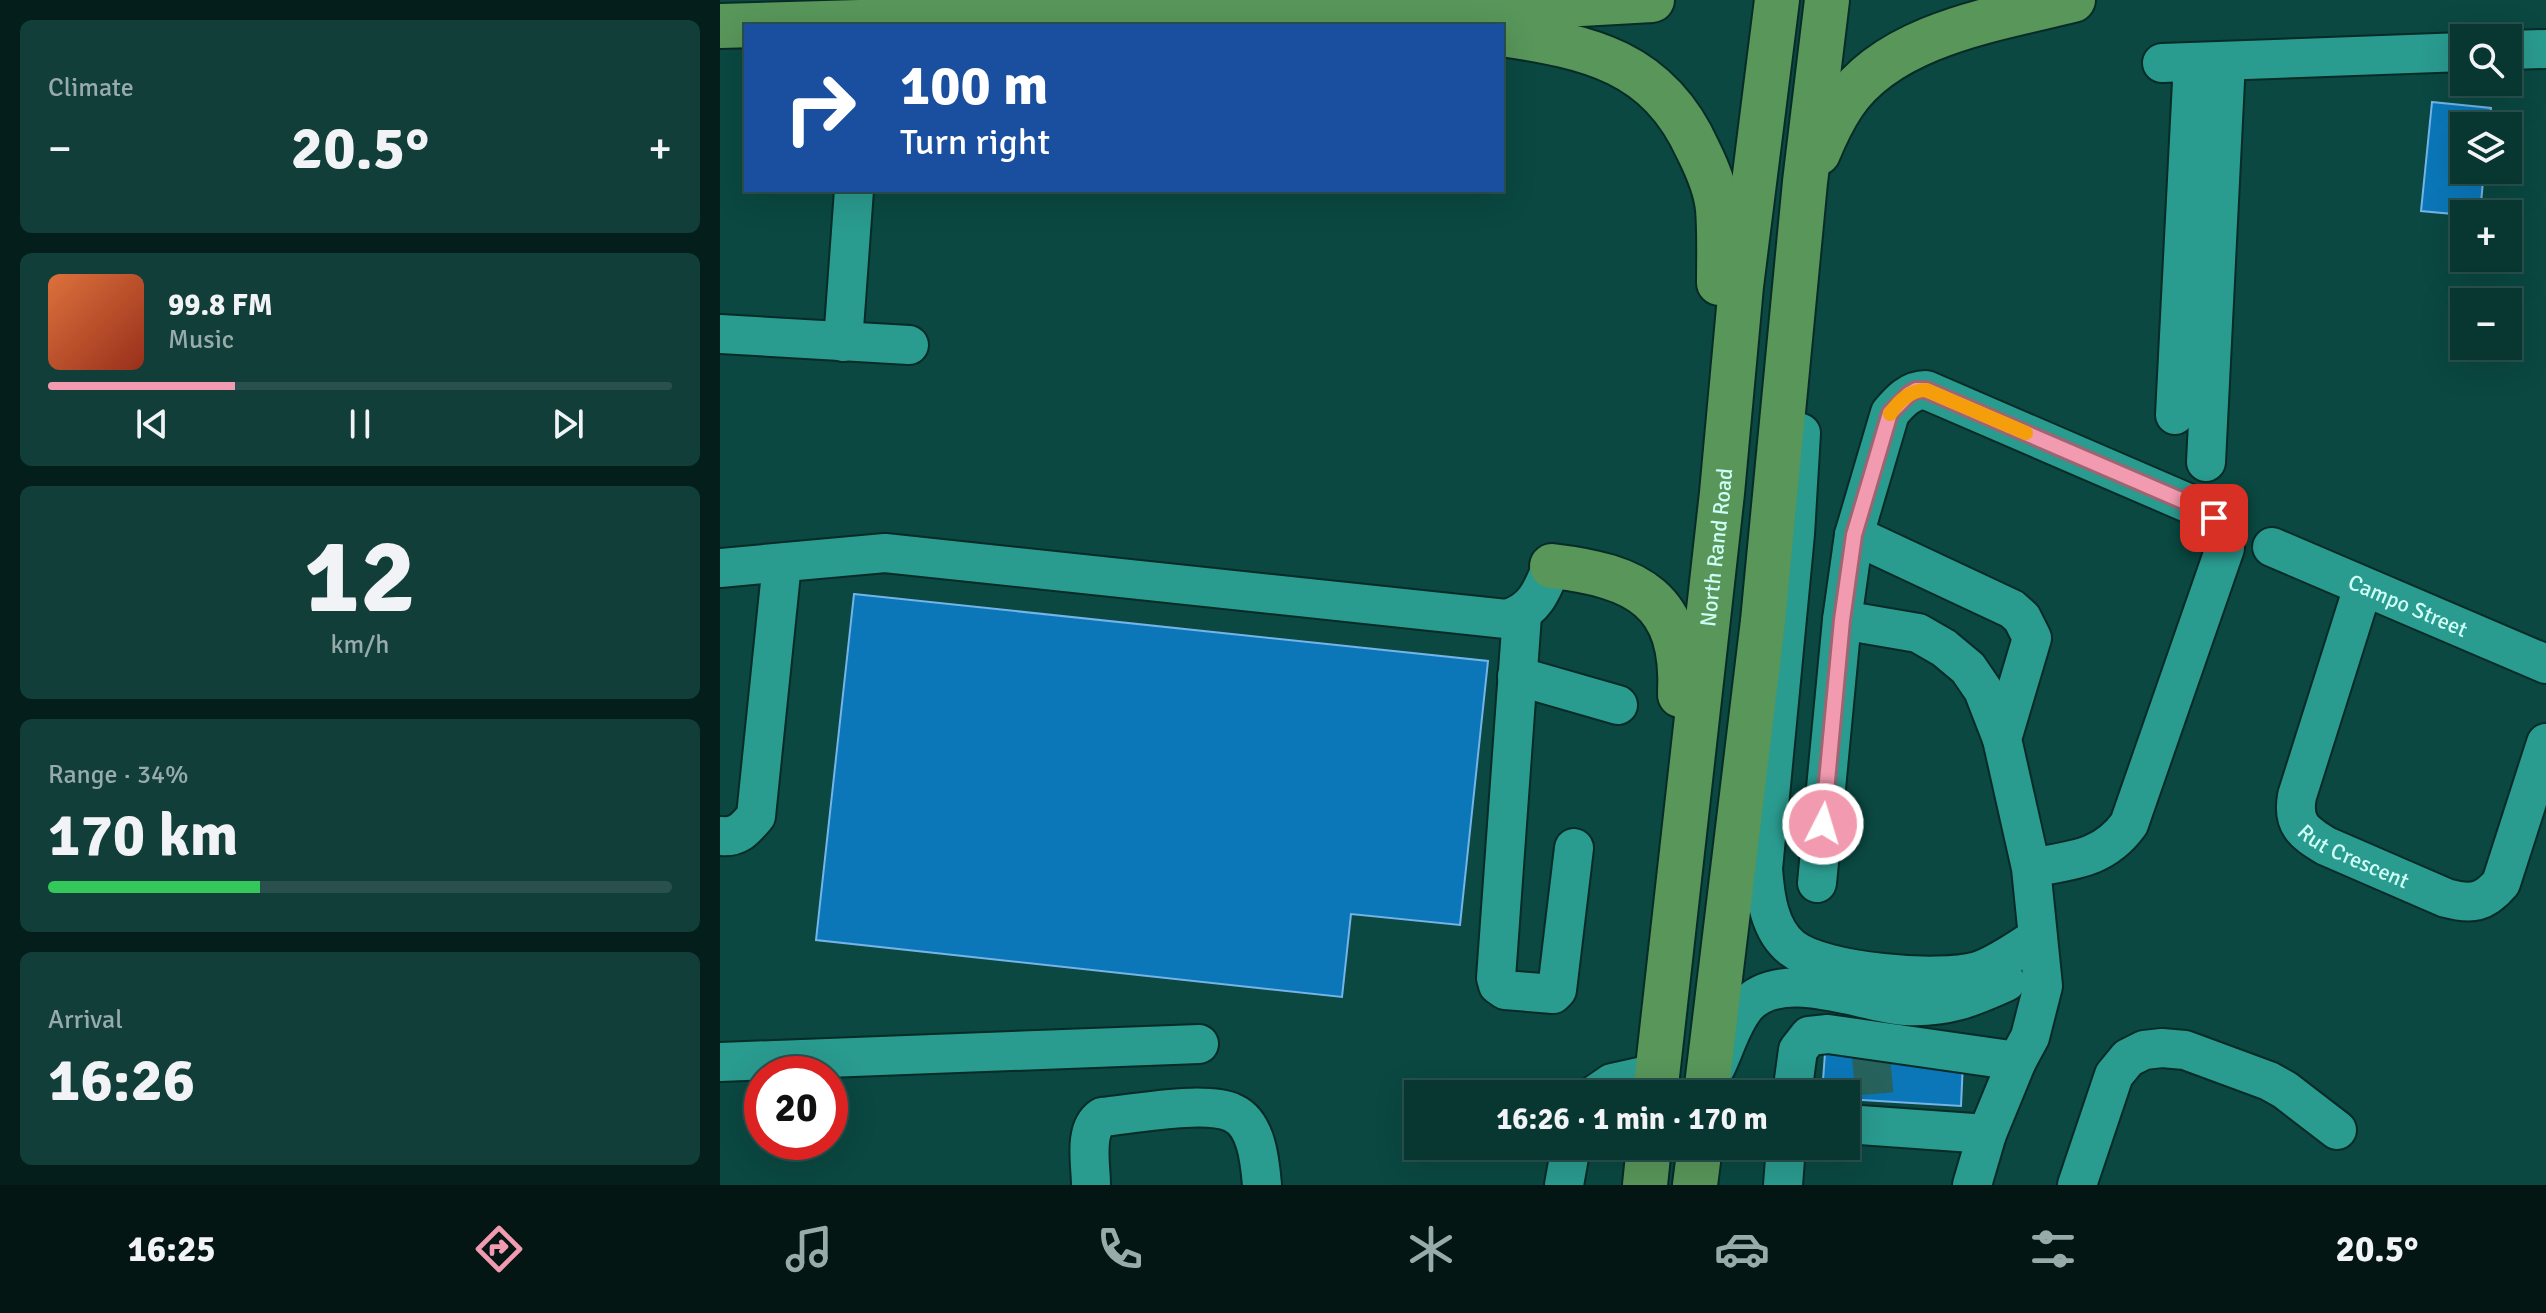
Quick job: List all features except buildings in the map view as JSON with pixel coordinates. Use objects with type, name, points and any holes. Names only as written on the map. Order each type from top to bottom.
[{"type":"main road","points":[[790,24],[1279,10],[1475,10],[1652,0]]},
{"type":"main road","name":"North Rand Road","points":[[1656,1080],[1722,493],[1741,286],[1777,0]]},
{"type":"main road","points":[[1708,1080],[1763,621],[1805,182],[1827,0]]},
{"type":"main road","points":[[1805,182],[1828,130],[1845,101],[1872,74],[1901,53],[1952,31],[2073,0]]},
{"type":"main road","points":[[1279,10],[1412,24]]},
{"type":"main road","points":[[720,26],[744,25]]},
{"type":"main road","points":[[1504,34],[1579,47],[1631,70],[1675,110],[1692,136],[1708,171],[1718,207],[1722,493]]},
{"type":"main road","points":[[1552,566],[1588,570],[1632,585],[1653,599],[1666,617],[1677,646],[1681,688],[1678,878]]},
{"type":"main road","points":[[1645,1185],[1648,1160]]},
{"type":"main road","points":[[1695,1185],[1698,1160]]},
{"type":"street","points":[[2522,50],[2546,49]]},
{"type":"street","points":[[2194,62],[2450,53]]},
{"type":"street","points":[[2175,415],[2194,62]]},
{"type":"street","points":[[2194,62],[2206,462]]},
{"type":"street","points":[[843,342],[854,192]]},
{"type":"street","points":[[1797,271],[1803,333],[1803,404],[1795,534],[1763,869],[1765,897],[1776,928],[1790,947],[1828,965],[1855,983],[1906,1006],[1948,1005],[1969,1000],[2039,953]]},
{"type":"street","points":[[720,334],[909,345]]},
{"type":"street","points":[[1817,883],[1842,620],[1854,535],[1890,413],[1909,394],[1921,390],[2204,510],[2219,527],[2225,548],[2129,824],[2117,840],[2103,850],[2085,857],[2031,868]]},
{"type":"street","points":[[1854,535],[2012,609],[2022,618],[2032,638],[2002,739]]},
{"type":"street","name":"Campo Street","points":[[2272,547],[2546,664]]},
{"type":"street","points":[[720,568],[885,553],[1506,619],[1522,615],[1535,602],[1552,566]]},
{"type":"street","points":[[720,836],[731,837],[743,832],[756,816],[782,563]]},
{"type":"street","name":"Rut Crescent","points":[[2363,587],[2297,796],[2295,809],[2298,823],[2309,836],[2446,898],[2464,903],[2479,902],[2501,883],[2546,743]]},
{"type":"street","points":[[1522,615],[1496,978],[1498,985],[1505,990],[1553,994],[1557,990],[1574,848]]},
{"type":"street","points":[[1842,620],[1918,633],[1944,648],[1968,668],[1983,690],[2002,739],[2031,868],[2043,986],[2040,1008],[2030,1037],[1987,1134],[1972,1185]]},
{"type":"street","points":[[1517,676],[1618,705]]},
{"type":"street","points":[[1855,983],[1871,1048]]},
{"type":"street","points":[[1711,1080],[1737,1020],[1748,1004],[1783,988],[1855,983]]},
{"type":"street","points":[[1794,1080],[1798,1050],[1809,1036],[1828,1034],[1871,1048],[2017,1061]]},
{"type":"street","points":[[720,1062],[1199,1044]]},
{"type":"street","points":[[2077,1185],[2114,1075],[2128,1058],[2144,1050],[2185,1050],[2269,1081],[2337,1130]]},
{"type":"street","points":[[1091,1185],[1091,1132],[1095,1122],[1102,1117],[1209,1108],[1234,1113],[1248,1126],[1260,1156],[1262,1185]]},
{"type":"street","points":[[1867,1117],[1987,1134]]},
{"type":"street","points":[[1564,1185],[1568,1160]]},
{"type":"street","points":[[1783,1185],[1785,1160]]},
{"type":"tunnel","points":[[1871,1056],[1875,1101]]},
{"type":"slow traffic","points":[[1890,414],[1909,394],[1926,390],[2026,433]]},
{"type":"route","points":[[1823,824],[1842,620],[1854,535],[1890,413],[1909,394],[1926,390],[2204,510],[2214,518]]}]
